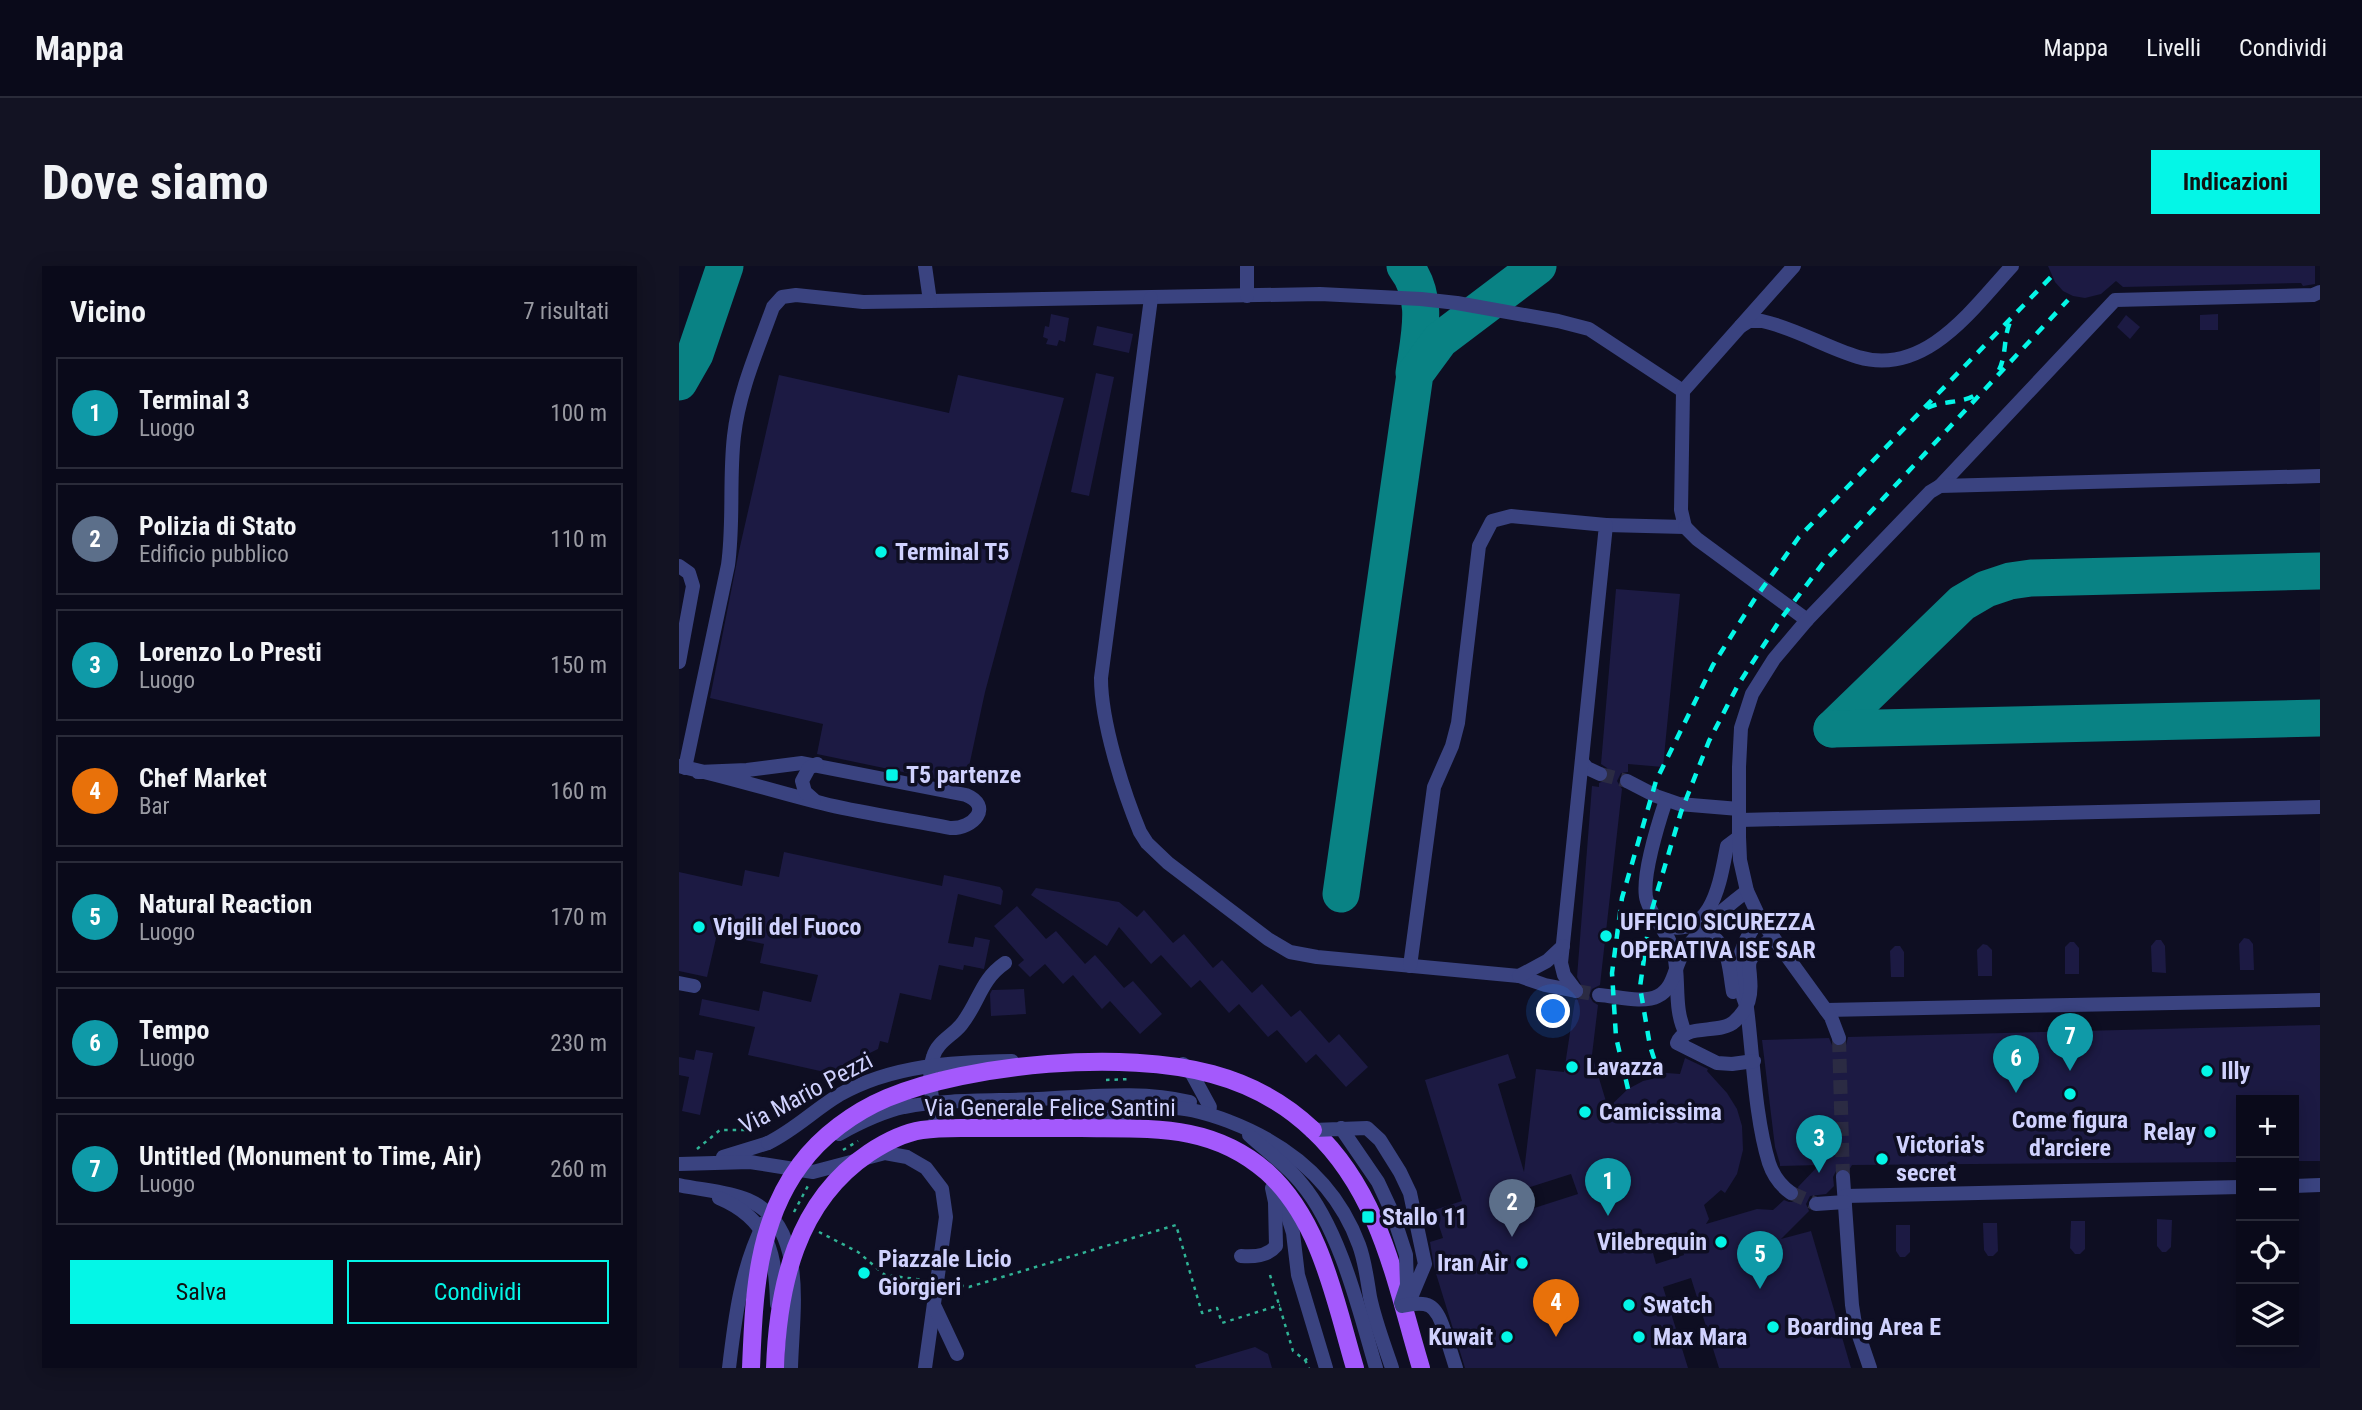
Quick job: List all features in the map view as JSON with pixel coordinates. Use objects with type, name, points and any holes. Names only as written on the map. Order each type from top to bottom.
[{"type":"main road","points":[[751,1368],[754,1295],[761,1257],[777,1204],[823,1140],[856,1114],[885,1098],[951,1079],[1007,1069],[1122,1062],[1189,1069],[1227,1079],[1274,1101],[1313,1130],[1345,1164],[1366,1199],[1380,1233],[1421,1368]]},
{"type":"main road","name":"Via Generale Felice Santini","points":[[775,1368],[777,1322],[792,1262],[805,1226],[823,1195],[841,1175],[863,1157],[906,1134],[937,1128],[1016,1127],[1173,1130],[1202,1136],[1230,1148],[1272,1178],[1299,1209],[1314,1238],[1355,1368]]},
{"type":"street","points":[[925,266],[930,301]]},
{"type":"street","points":[[1247,266],[1247,296]]},
{"type":"street","points":[[1794,266],[1683,391],[1681,510],[1685,527],[1697,539],[1807,620]]},
{"type":"street","points":[[1737,329],[1749,321],[1762,321],[1858,357],[1900,357],[1940,341],[2012,266]]},
{"type":"street","points":[[1839,1038],[1826,1010],[1760,919],[1747,891],[1740,860],[1739,751],[1746,707],[1762,676],[1807,620],[1930,492],[1940,486],[2115,300],[2313,295],[2320,292]]},
{"type":"street","points":[[687,769],[732,541],[733,451],[736,425],[746,384],[773,307],[782,297],[796,295],[863,302],[1320,294],[1421,299],[1470,305],[1577,325],[1602,337],[1683,391]]},
{"type":"street","points":[[1151,298],[1101,678],[1104,715],[1135,820],[1147,843],[1156,853],[1278,946],[1303,955],[1519,976],[1576,991],[1562,970],[1563,946],[1606,525]]},
{"type":"street","points":[[1940,486],[2320,476]]},
{"type":"street","points":[[1411,966],[1434,787],[1452,746],[1458,723],[1479,546],[1492,521],[1511,516],[1606,525],[1685,527]]},
{"type":"street","points":[[679,566],[689,573],[693,586],[679,662]]},
{"type":"street","points":[[1581,762],[1600,774]]},
{"type":"street","points":[[802,763],[817,765],[966,795],[972,797],[979,809],[978,816],[970,825],[950,828],[817,802],[775,789],[687,769],[747,770],[802,763]]},
{"type":"street","points":[[817,765],[809,768],[802,785],[817,802]]},
{"type":"street","points":[[1627,781],[1666,800],[1739,815],[2320,807]]},
{"type":"street","points":[[1666,800],[1645,889],[1646,900],[1674,951],[1679,1015],[1686,1034]]},
{"type":"street","points":[[1661,925],[1675,929],[1704,915],[1715,899],[1727,846],[1739,837]]},
{"type":"street","points":[[1599,995],[1653,998],[1660,995],[1670,985],[1683,953],[1712,920],[1747,891]]},
{"type":"street","points":[[1760,919],[1743,943],[1738,961],[1741,994],[1747,1008],[1762,1132],[1770,1164],[1780,1183],[1791,1194]]},
{"type":"street","points":[[1704,931],[1717,937],[1725,949],[1733,994],[1747,1008]]},
{"type":"street","points":[[1754,1061],[1717,1063],[1678,1046],[1677,1041],[1686,1034],[1728,1027],[1747,1008],[1752,990],[1749,964],[1753,956],[1773,937]]},
{"type":"street","points":[[1519,976],[1547,961],[1563,946]]},
{"type":"street","points":[[937,1128],[931,1075],[932,1058],[936,1049],[963,1022],[984,984],[1005,963]]},
{"type":"street","points":[[1826,1010],[2320,1000]]},
{"type":"street","points":[[931,1075],[1109,1058],[1156,1059],[1184,1065],[1192,1073],[1210,1107]]},
{"type":"street","name":"Via Mario Pezzi","points":[[679,1164],[730,1156],[768,1143],[796,1128],[845,1092],[870,1080],[897,1072],[938,1065],[997,1061],[1122,1062]]},
{"type":"street","points":[[729,1368],[744,1272],[762,1226],[797,1175],[840,1133],[889,1111],[925,1104],[1154,1096],[1210,1107],[1238,1125],[1301,1182],[1315,1201],[1329,1230],[1376,1368]]},
{"type":"street","points":[[1016,1127],[1060,1124],[1165,1108],[1194,1111],[1238,1125],[1277,1143],[1300,1161],[1332,1196],[1349,1221],[1360,1247],[1374,1314],[1392,1368]]},
{"type":"street","points":[[1341,1128],[1378,1182],[1392,1212],[1406,1255],[1407,1284],[1401,1305]]},
{"type":"street","points":[[1313,1130],[1367,1128],[1389,1152],[1410,1194],[1425,1264],[1412,1295],[1401,1305]]},
{"type":"street","points":[[679,1164],[750,1162],[813,1172],[885,1153],[907,1157],[926,1168],[937,1181],[944,1197],[946,1216],[925,1368]]},
{"type":"street","points":[[1843,1177],[1852,1305],[1855,1324],[1870,1368]]},
{"type":"street","points":[[1241,1256],[1261,1255],[1272,1251],[1276,1246],[1272,1178]]},
{"type":"street","points":[[1272,1178],[1286,1207],[1293,1233],[1298,1275],[1327,1368]]},
{"type":"street","points":[[679,1185],[735,1195],[761,1207],[783,1232],[792,1262],[791,1368]]},
{"type":"street","points":[[2299,1186],[2320,1185]]},
{"type":"street","points":[[1816,1204],[1845,1199],[2236,1187]]},
{"type":"street","points":[[695,1188],[731,1203],[748,1217],[765,1237],[775,1266],[777,1322]]},
{"type":"street","points":[[1275,1202],[1284,1227],[1291,1271]]},
{"type":"street","points":[[1401,1305],[1419,1302],[1437,1311],[1456,1368]]},
{"type":"street","points":[[932,1322],[956,1360],[934,1305]]},
{"type":"path","points":[[797,1175],[810,1184]]},
{"type":"path","points":[[805,1226],[858,1252],[885,1275],[969,1287],[1176,1225],[1202,1313],[1217,1308],[1222,1323],[1280,1306]]},
{"type":"path","points":[[1271,1275],[1293,1351],[1305,1360],[1309,1368]]},
{"type":"path","points":[[1305,1360],[1313,1357]]},
{"type":"building","points":[[2048,266],[2315,266],[2315,284],[2123,287],[2116,281],[2101,294],[2085,298],[2063,291],[2055,282]]},
{"type":"building","points":[[1051,314],[1069,318],[1065,342],[1059,340],[1057,346],[1046,344],[1048,339],[1043,337],[1045,326],[1049,327]]},
{"type":"building","points":[[2218,314],[2218,330],[2200,330],[2200,315]]},
{"type":"building","points":[[2126,315],[2140,327],[2130,339],[2117,327]]},
{"type":"building","points":[[1097,326],[1133,334],[1129,353],[1093,345]]},
{"type":"building","points":[[1096,373],[1114,377],[1089,496],[1071,492]]},
{"type":"building","name":"Terminal T5","points":[[779,375],[949,413],[958,375],[1064,398],[985,692],[965,785],[817,754],[823,724],[710,698],[739,551]]},
{"type":"building","points":[[1616,589],[1680,594],[1663,767],[1628,764],[1628,772],[1621,773],[1617,781],[1622,789],[1600,985],[1592,989],[1589,995],[1598,1005],[1592,1055],[1608,1108],[1628,1089],[1643,1081],[1666,1073],[1680,1074],[1685,1058],[1708,1069],[1737,1109],[1742,1126],[1743,1150],[1737,1174],[1725,1193],[1721,1190],[1704,1205],[1709,1219],[1706,1224],[1757,1209],[1773,1210],[1784,1200],[1795,1202],[1800,1195],[1798,1187],[1819,1165],[1780,1166],[1775,1147],[1762,1040],[1829,1038],[1832,1045],[1838,1048],[1846,1045],[1848,1037],[2320,1025],[2320,1161],[2299,1161],[2299,1095],[2236,1095],[2236,1162],[1852,1165],[1849,1170],[1843,1167],[1837,1169],[1833,1177],[1834,1186],[1826,1194],[1810,1196],[1806,1204],[1809,1211],[1781,1239],[1811,1231],[1851,1368],[1719,1368],[1691,1278],[1663,1287],[1688,1368],[1465,1368],[1434,1267],[1430,1242],[1443,1238],[1434,1210],[1462,1201],[1425,1080],[1508,1054],[1516,1078],[1498,1084],[1524,1172],[1536,1069],[1564,1072],[1575,1000],[1582,998],[1585,992],[1577,977],[1592,786],[1599,787],[1599,783],[1608,779],[1610,774],[1601,764]],"holes":[[[1571,1174],[1578,1194],[1528,1210],[1521,1190]],[[1677,1232],[1684,1255],[1656,1264],[1650,1242],[1653,1241],[1652,1237]]]},
{"type":"building","points":[[784,852],[942,886],[944,875],[1000,887],[1003,891],[1001,905],[958,894],[948,943],[973,947],[975,937],[990,940],[984,969],[964,965],[963,970],[939,965],[931,1000],[900,993],[888,1043],[880,1041],[878,1049],[829,1073],[748,1055],[755,1027],[699,1015],[702,999],[759,1011],[763,991],[811,1002],[818,975],[760,963],[764,944],[717,934],[707,977],[679,971],[679,872],[742,886],[745,870],[779,877]]},
{"type":"building","points":[[1036,888],[1119,902],[1137,917],[1144,910],[1173,943],[1184,934],[1213,968],[1222,960],[1252,993],[1262,984],[1291,1017],[1300,1010],[1329,1043],[1339,1034],[1368,1067],[1346,1087],[1316,1054],[1306,1063],[1277,1030],[1268,1037],[1239,1004],[1229,1013],[1200,980],[1191,988],[1161,955],[1151,964],[1119,927],[1107,946],[1031,895]]},
{"type":"building","points":[[1017,906],[1046,939],[1056,931],[1085,964],[1095,955],[1124,988],[1133,981],[1162,1014],[1140,1034],[1110,1001],[1102,1009],[1073,975],[1063,984],[1045,964],[1030,977],[1018,965],[1024,960],[994,926]]},
{"type":"building","points":[[2244,938],[2253,944],[2254,970],[2240,970],[2239,944]]},
{"type":"building","points":[[2156,940],[2161,940],[2165,946],[2166,973],[2152,972],[2151,946]]},
{"type":"building","points":[[2074,942],[2079,948],[2079,974],[2065,974],[2065,947]]},
{"type":"building","points":[[1983,944],[1992,950],[1992,976],[1978,976],[1977,950]]},
{"type":"building","points":[[1895,946],[1900,946],[1904,952],[1904,977],[1891,977],[1890,951]]},
{"type":"building","points":[[1024,989],[1026,1014],[991,1016],[992,990]]},
{"type":"building","points":[[696,1050],[713,1053],[700,1115],[682,1111],[689,1077],[679,1075],[679,1057],[694,1060]]},
{"type":"building","points":[[2157,1219],[2172,1220],[2171,1247],[2166,1252],[2162,1252],[2157,1246]]},
{"type":"building","points":[[2071,1221],[2085,1221],[2085,1249],[2080,1254],[2075,1254],[2070,1248]]},
{"type":"building","points":[[1983,1223],[1997,1223],[1998,1251],[1993,1256],[1988,1256],[1984,1250]]},
{"type":"building","points":[[1896,1225],[1910,1225],[1910,1252],[1905,1257],[1900,1257],[1896,1251]]},
{"type":"building","points":[[1255,1347],[1268,1354],[1272,1368],[1196,1368],[1195,1365]]},
{"type":"taxiway","points":[[679,382],[695,354],[725,266]]},
{"type":"taxiway","points":[[1405,266],[1413,278],[1420,304],[1420,331],[1414,373]]},
{"type":"taxiway","points":[[1341,894],[1415,374],[1440,340],[1538,266]]},
{"type":"taxiway","points":[[1832,729],[1962,603],[1986,589],[2010,581],[2031,578],[2320,571]]},
{"type":"taxiway","points":[[1832,729],[2320,718]]},
{"type":"tunnel","points":[[1600,774],[1627,781]]},
{"type":"tunnel","points":[[1576,991],[1599,995]]},
{"type":"tunnel","points":[[1839,1038],[1843,1177]]},
{"type":"tunnel","points":[[1791,1193],[1816,1204]]},
{"type":"railway","points":[[1628,1089],[1616,1037],[1612,973],[1622,898],[1656,781],[1713,665],[1754,600],[1799,537],[2051,277]]},
{"type":"railway","points":[[1660,1077],[1650,1046],[1640,987],[1650,916],[1681,812],[1709,741],[1738,685],[1780,620],[1824,562],[2068,300]]},
{"type":"railway","points":[[1999,370],[2011,320]]},
{"type":"railway","points":[[1927,408],[1977,394]]},
{"type":"place","name":"Terminal T5","points":[[881,552]]},
{"type":"place","name":"T5 partenze","points":[[892,775]]},
{"type":"place","name":"Vigili del Fuoco","points":[[699,927]]},
{"type":"place","name":"UFFICIO SICUREZZA OPERATIVA ISE SAR","points":[[1606,936]]},
{"type":"place","name":"Lavazza","points":[[1572,1067]]},
{"type":"place","name":"Untitled (Monument to Time, Air)","points":[[2070,1071]]},
{"type":"place","name":"Illy","points":[[2207,1071]]},
{"type":"place","name":"Tempo","points":[[2016,1093]]},
{"type":"place","name":"Come figura d'arciere","points":[[2070,1094]]},
{"type":"place","name":"Camicissima","points":[[1585,1112]]},
{"type":"place","name":"Relay","points":[[2210,1132]]},
{"type":"place","name":"Victoria's secret","points":[[1882,1159]]},
{"type":"place","name":"Lorenzo Lo Presti","points":[[1819,1173]]},
{"type":"place","name":"Terminal 3","points":[[1608,1216]]},
{"type":"place","name":"Stallo 11","points":[[1368,1217]]},
{"type":"place","name":"Polizia di Stato","points":[[1512,1237]]},
{"type":"place","name":"Vilebrequin","points":[[1721,1242]]},
{"type":"place","name":"Iran Air","points":[[1522,1263]]},
{"type":"place","name":"Piazzale Licio Giorgieri","points":[[864,1273]]},
{"type":"place","name":"Natural Reaction","points":[[1760,1289]]},
{"type":"place","name":"Swatch","points":[[1629,1305]]},
{"type":"place","name":"Boarding Area E","points":[[1773,1327]]},
{"type":"place","name":"Kuwait","points":[[1507,1337]]},
{"type":"place","name":"Chef Market","points":[[1556,1337]]},
{"type":"place","name":"Max Mara","points":[[1639,1337]]}]
